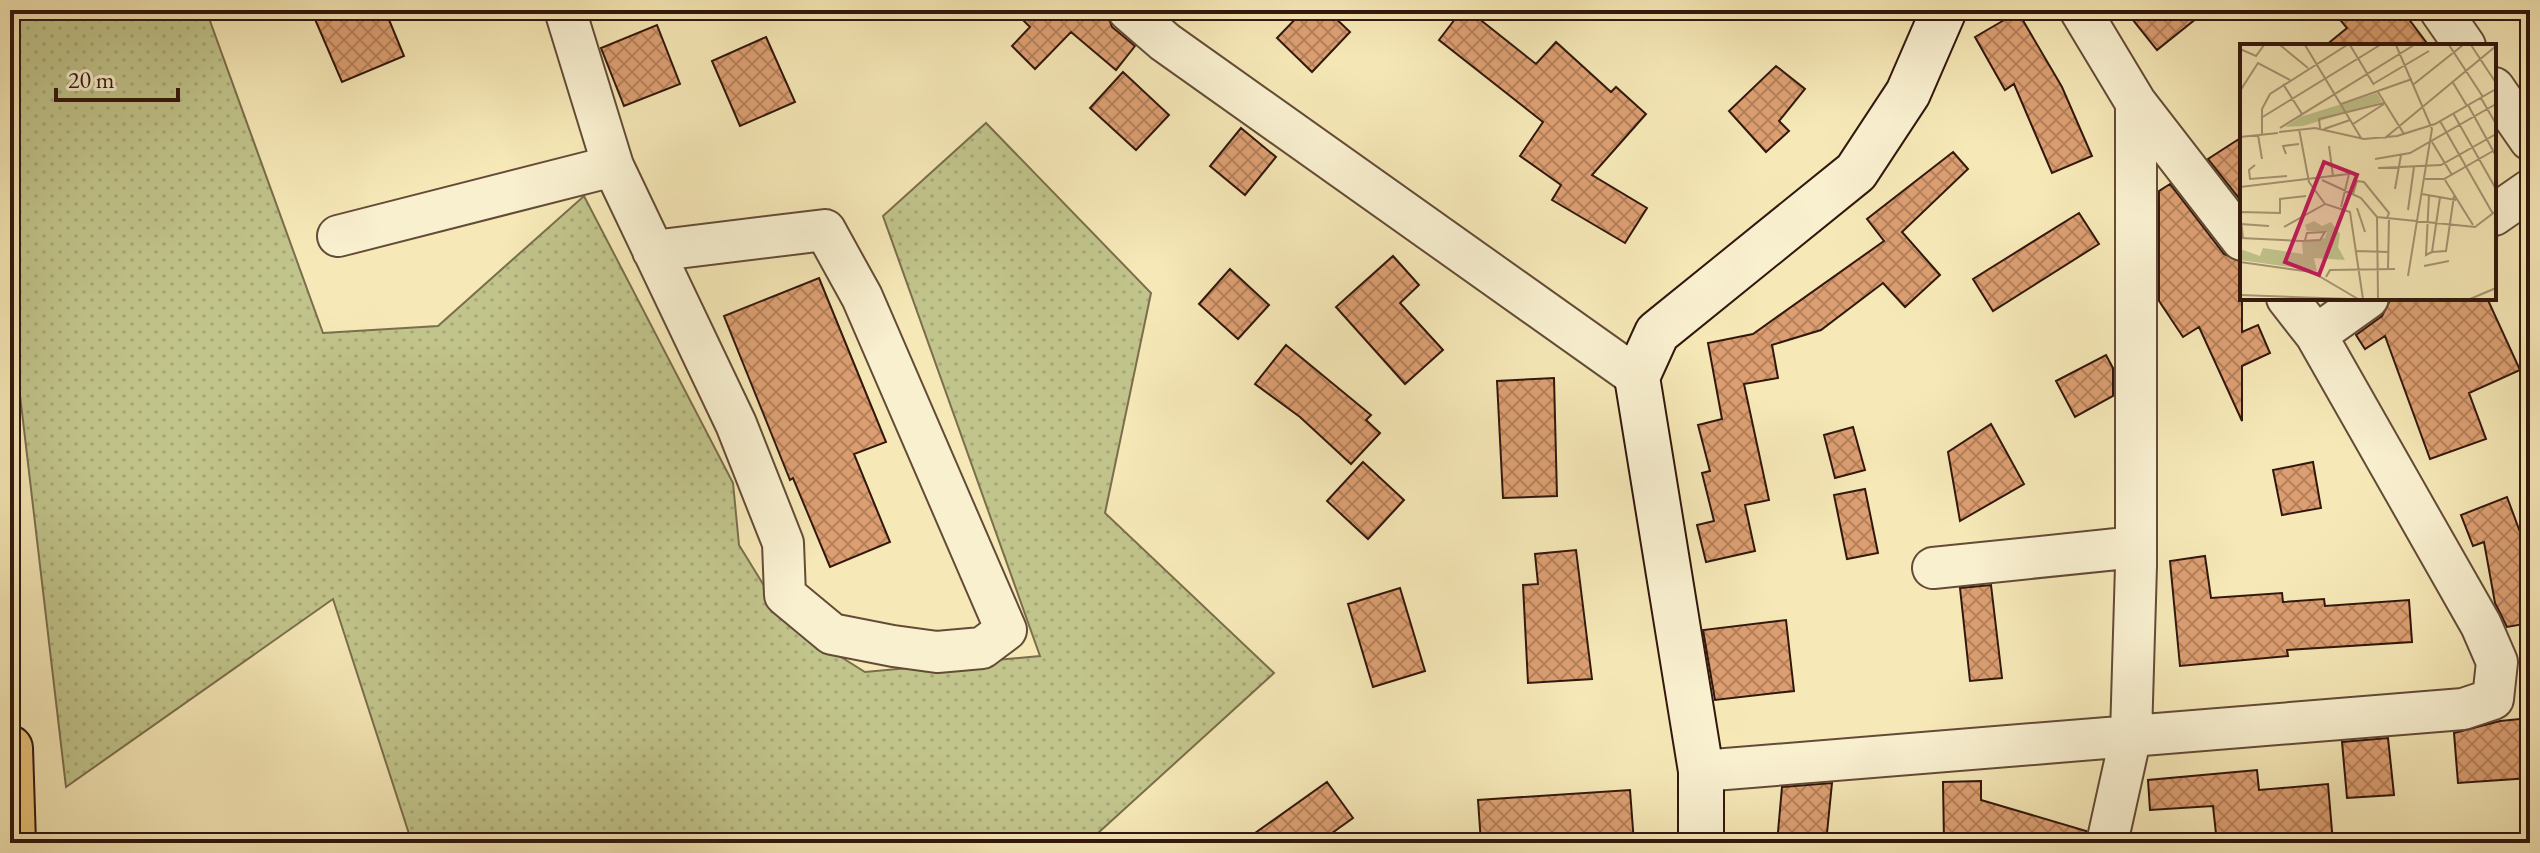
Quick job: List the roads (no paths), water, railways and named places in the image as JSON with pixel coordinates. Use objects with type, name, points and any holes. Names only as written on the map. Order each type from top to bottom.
[{"type":"main road","points":[[10,748],[13,843]]},
{"type":"street","points":[[565,10],[613,166],[653,251],[736,424],[783,543],[785,595],[832,634],[893,646],[937,652],[982,648],[1006,630],[868,311],[825,230],[653,251]]},
{"type":"street","points":[[1128,10],[1165,42],[1637,377]]},
{"type":"street","points":[[1701,843],[1701,771],[1637,377],[1657,333],[1856,172],[1908,93],[1944,10]]},
{"type":"street","points":[[2080,10],[2136,103],[2240,237]]},
{"type":"street","points":[[2440,10],[2464,44]]},
{"type":"street","points":[[2496,91],[2530,140]]},
{"type":"street","points":[[2107,843],[2131,735],[2136,547],[2136,103]]},
{"type":"street","points":[[338,236],[613,166]]},
{"type":"street","points":[[2496,214],[2530,190]]},
{"type":"street","points":[[1701,771],[2463,709],[2493,699],[2497,662],[2481,625],[2316,335],[2289,300]]},
{"type":"street","points":[[2316,335],[2365,300]]},
{"type":"street","points":[[1933,568],[2136,547]]}]
